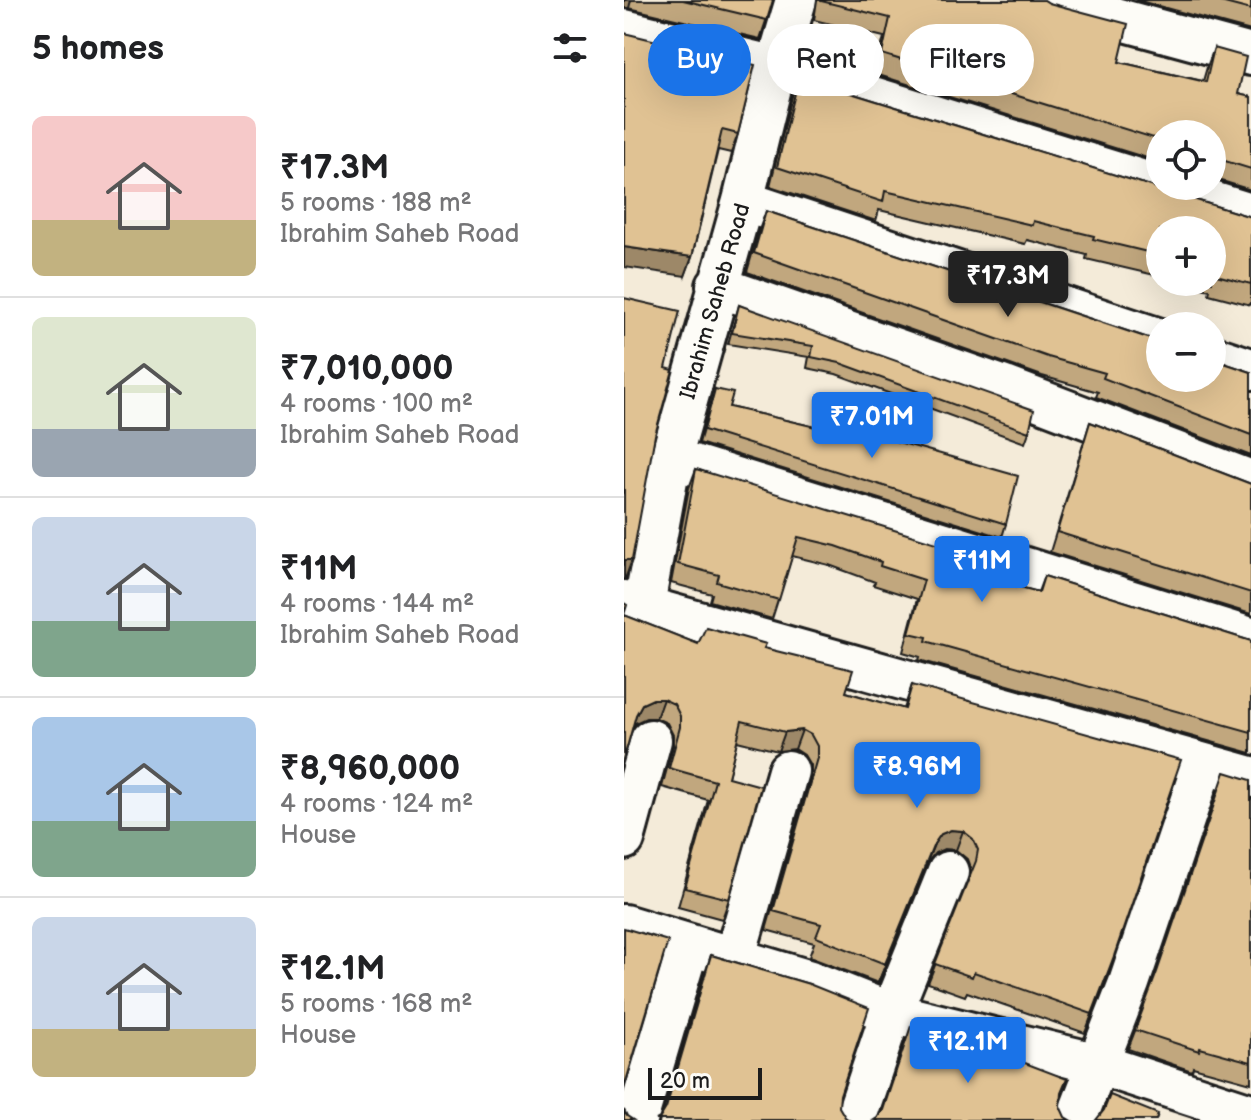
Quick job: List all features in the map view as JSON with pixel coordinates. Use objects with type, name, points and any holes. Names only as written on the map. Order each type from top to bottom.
[{"type":"street","name":"Ibrahim Saheb Road","points":[[789,24],[796,0]]},
{"type":"street","points":[[1069,3],[1251,55]]},
{"type":"street","points":[[624,30],[767,65]]},
{"type":"street","name":"Ibrahim Saheb Road","points":[[634,603],[769,96]]},
{"type":"street","points":[[870,96],[1146,181]]},
{"type":"street","points":[[1206,200],[1251,214]]},
{"type":"street","points":[[743,201],[1146,334]]},
{"type":"street","points":[[717,286],[1005,387],[1251,481]]},
{"type":"street","points":[[1226,361],[1251,369]]},
{"type":"street","points":[[671,458],[1251,638]]},
{"type":"street","points":[[634,603],[1251,777]]},
{"type":"street","points":[[624,839],[651,740]]},
{"type":"street","points":[[1076,1120],[1129,983],[1203,764]]},
{"type":"street","points":[[734,959],[788,771]]},
{"type":"street","points":[[855,1120],[891,1013],[948,872]]},
{"type":"street","points":[[624,925],[810,981],[891,1013],[1098,1064],[1232,1113]]},
{"type":"street","points":[[637,1120],[689,945]]},
{"type":"building","points":[[683,0],[773,0],[767,20]]},
{"type":"building","points":[[1044,0],[1128,24],[1119,62],[1206,82],[1214,48],[1246,57],[1238,94],[1251,97],[1251,169],[1226,161],[1226,120],[1146,120],[1146,136],[1018,96],[1034,96],[1034,24],[900,24],[900,60],[884,55],[890,18],[821,1]]},
{"type":"building","points":[[1213,0],[1251,0],[1251,10]]},
{"type":"building","points":[[624,33],[648,39],[648,96],[747,96],[738,134],[722,130],[692,257],[624,247]]},
{"type":"building","points":[[794,96],[860,96],[1146,184],[1146,200],[1196,200],[1251,217],[1251,284],[1226,278],[1226,216],[1146,216],[1146,252],[1033,221],[1032,225],[885,191],[883,202],[777,167]]},
{"type":"building","points":[[766,211],[1146,337],[1146,392],[1226,392],[1226,364],[1251,372],[1251,435],[1103,378],[1105,373],[1048,357],[754,253]]},
{"type":"building","points":[[624,298],[680,311],[666,368],[673,370],[655,435],[632,560],[624,560]]},
{"type":"building","points":[[739,305],[1034,410],[1029,432],[840,363],[811,357],[813,346],[732,333]]},
{"type":"building","points":[[715,389],[733,393],[729,407],[829,430],[830,425],[867,433],[1018,476],[1006,524],[704,430]]},
{"type":"building","points":[[1090,422],[1251,484],[1251,593],[1057,532]]},
{"type":"building","points":[[696,469],[998,562],[993,580],[1039,592],[1044,576],[1251,641],[1251,732],[926,641],[927,637],[909,633],[924,580],[880,566],[881,562],[836,546],[798,537],[779,600],[717,582],[719,575],[678,564]]},
{"type":"building","points":[[624,615],[698,644],[706,627],[766,644],[764,648],[853,670],[846,692],[905,709],[912,685],[1181,760],[1092,1014],[974,972],[972,977],[935,964],[976,861],[978,850],[973,839],[963,831],[951,830],[941,834],[934,844],[885,964],[816,937],[821,924],[773,911],[817,758],[817,746],[811,735],[802,730],[785,732],[742,721],[728,777],[761,786],[729,899],[685,888],[715,781],[669,768],[680,716],[674,704],[663,699],[642,704],[624,758]]},
{"type":"building","points":[[1225,772],[1251,780],[1251,1062],[1200,1048],[1199,1051],[1135,1030]]},
{"type":"building","points":[[624,928],[668,941],[624,1088]]},
{"type":"building","points":[[711,955],[809,984],[869,1008],[840,1095],[839,1107],[849,1120],[656,1120],[666,1108]]},
{"type":"building","points":[[911,1026],[920,1028],[919,1033],[983,1047],[1067,1079],[1060,1106],[1070,1120],[874,1120],[883,1110]]},
{"type":"building","points":[[1110,1095],[1158,1114],[1156,1120],[1096,1120]]}]
